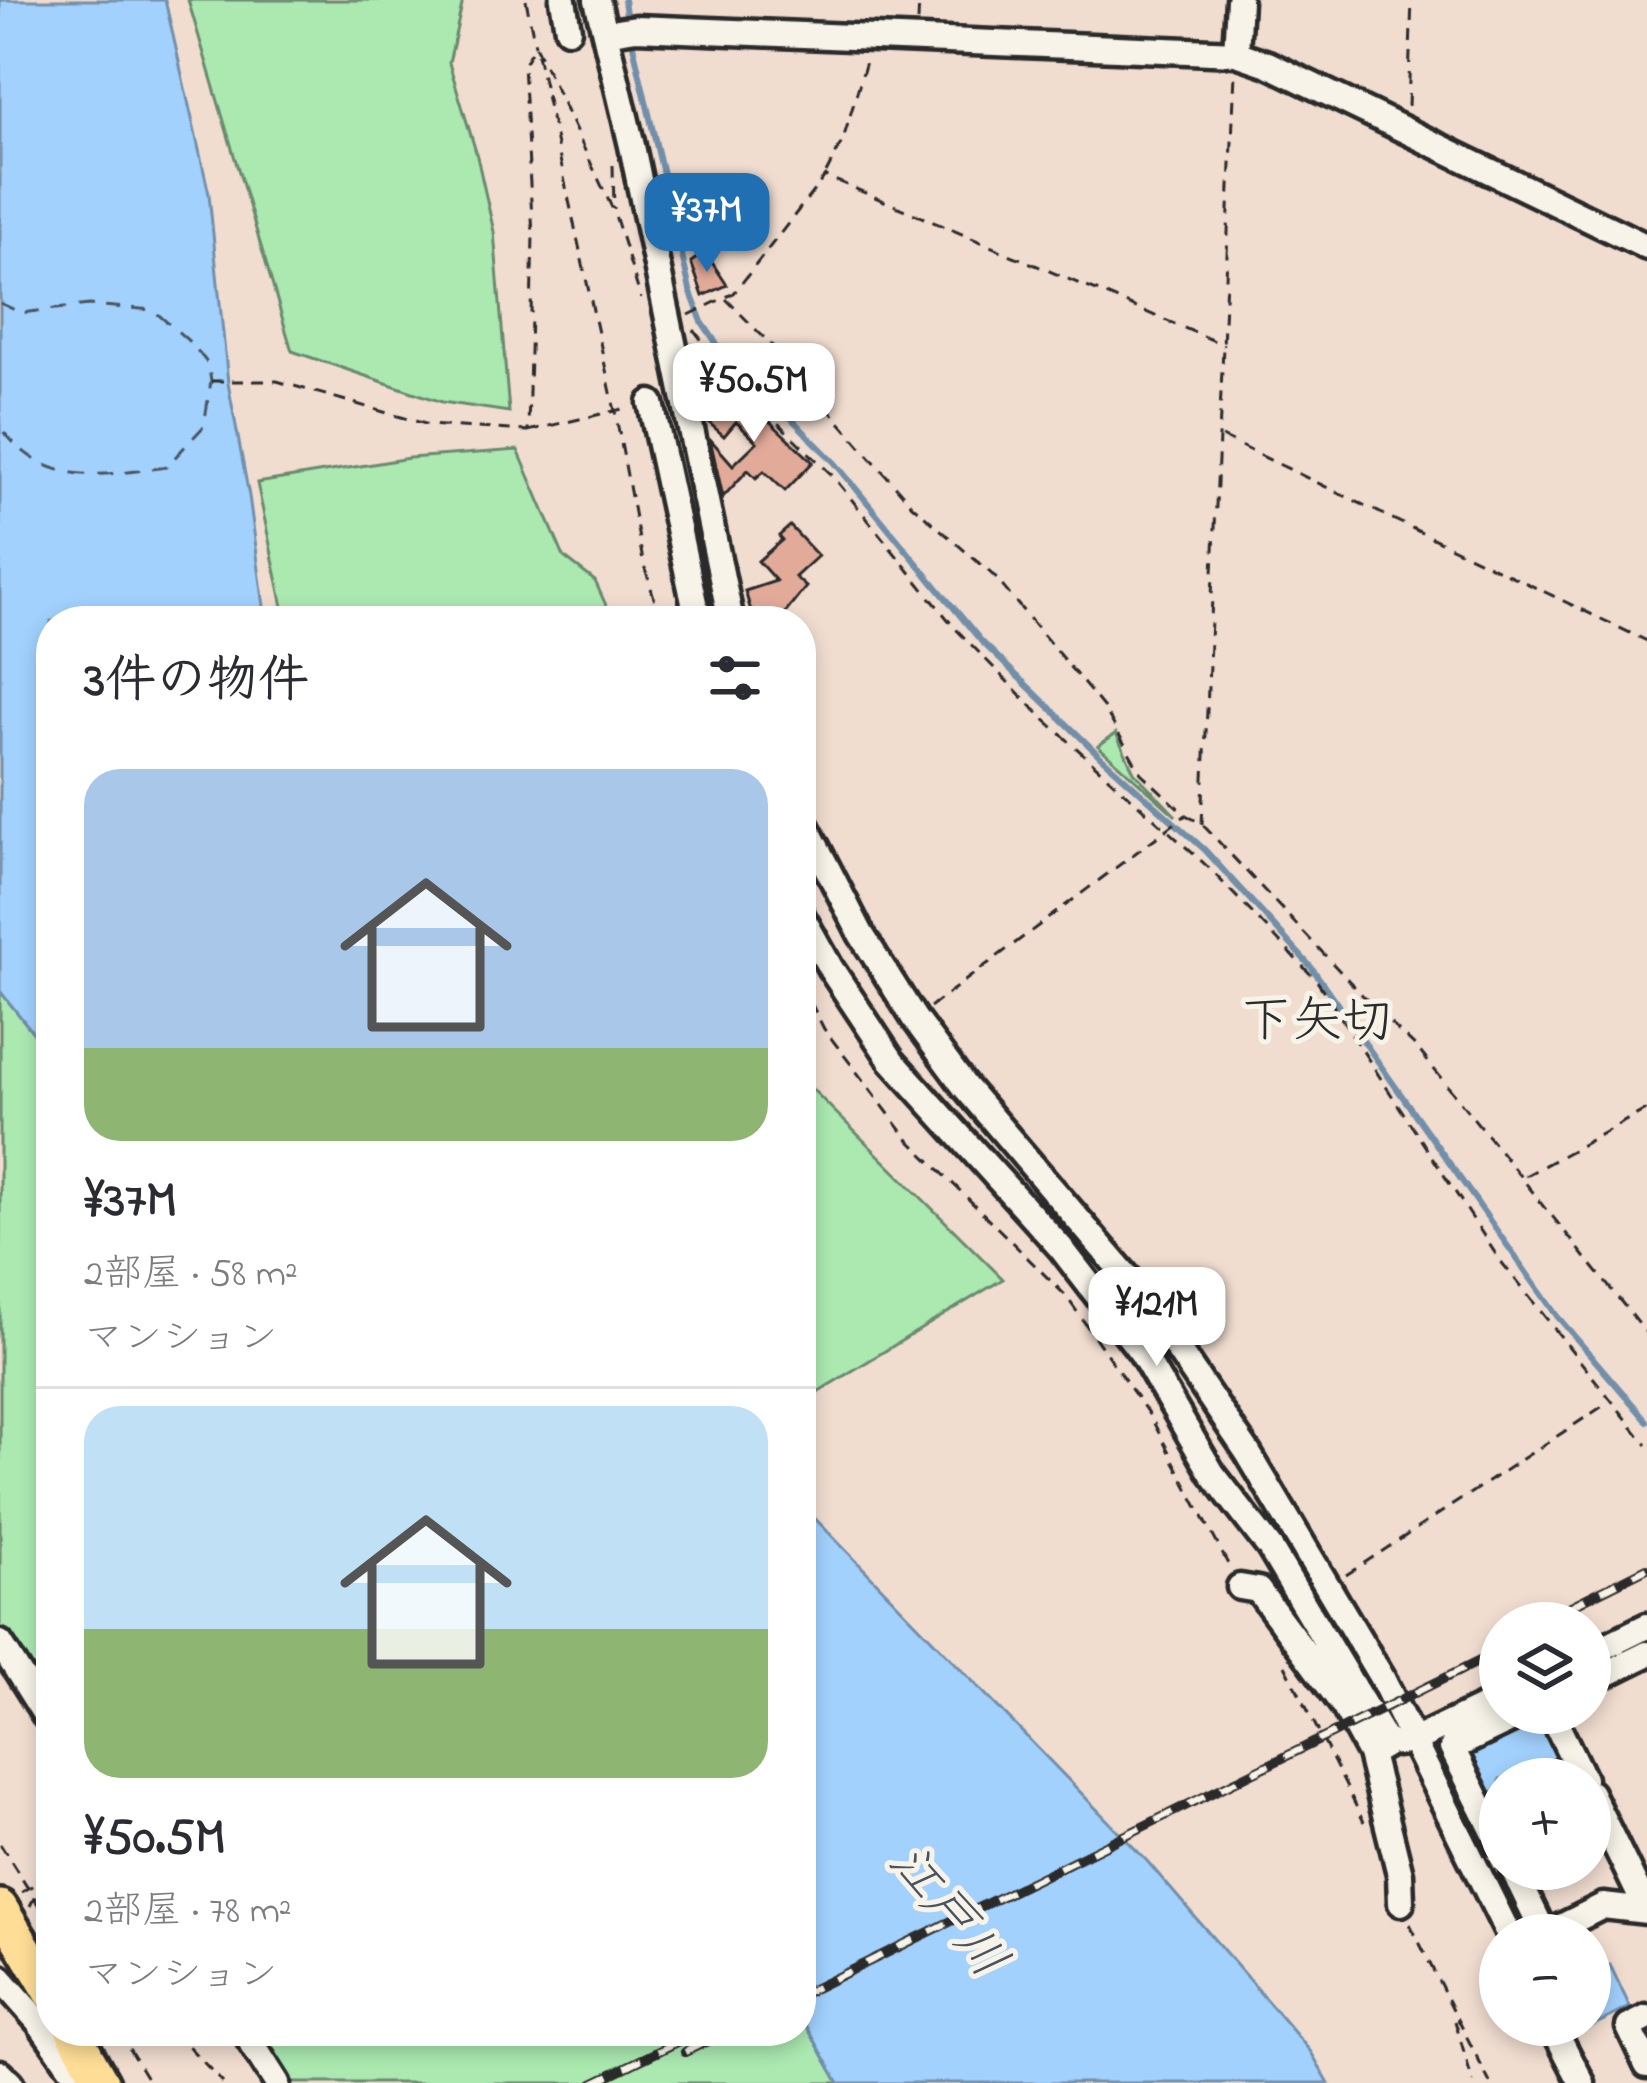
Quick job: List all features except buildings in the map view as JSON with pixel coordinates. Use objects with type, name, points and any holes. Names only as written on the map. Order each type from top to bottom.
[{"type":"main road","points":[[16,1896],[36,1951]]},
{"type":"main road","points":[[82,2046],[102,2083]]},
{"type":"street","points":[[563,0],[568,29]]},
{"type":"street","points":[[597,0],[728,606]]},
{"type":"street","points":[[1236,53],[1239,0]]},
{"type":"street","points":[[605,33],[636,28],[1236,53],[1268,64],[1647,247]]},
{"type":"street","points":[[651,403],[695,606]]},
{"type":"street","points":[[816,846],[861,934],[914,1018],[965,1087],[1160,1319],[1330,1586],[1499,1914]]},
{"type":"street","points":[[816,942],[892,1061],[1061,1248],[1142,1353],[1213,1473],[1270,1548],[1378,1749],[1401,1903]]},
{"type":"street","points":[[1240,1587],[1258,1590],[1378,1749]]},
{"type":"street","points":[[1611,1644],[1647,1626]]},
{"type":"street","points":[[0,1643],[36,1700]]},
{"type":"street","points":[[1611,1672],[1647,1654]]},
{"type":"street","points":[[1378,1749],[1413,1741],[1479,1709]]},
{"type":"street","points":[[1479,1787],[1452,1748],[1481,1734]]},
{"type":"street","points":[[1611,1856],[1647,1910]]},
{"type":"street","points":[[1523,1890],[1545,1935],[1604,1906],[1647,1910]]},
{"type":"street","points":[[0,1978],[36,2019]]},
{"type":"street","points":[[1647,2018],[1629,2026],[1647,2065]]},
{"type":"street","points":[[56,2046],[82,2083]]},
{"type":"street","points":[[254,2046],[277,2083]]},
{"type":"street","points":[[1563,2046],[1582,2083]]},
{"type":"street","points":[[0,2073],[10,2083]]},
{"type":"path","points":[[526,0],[643,562],[656,606]]},
{"type":"path","points":[[1407,131],[1412,0]]},
{"type":"path","points":[[873,39],[843,140],[825,176],[726,299],[687,315],[697,336],[727,374],[832,476],[954,627],[1041,716],[1208,867],[1317,982],[1499,1259],[1647,1445]]},
{"type":"path","points":[[535,45],[614,212],[645,313]]},
{"type":"path","points":[[528,431],[533,235],[524,65],[535,45]]},
{"type":"path","points":[[1202,824],[1236,53]]},
{"type":"path","points":[[825,176],[1223,345]]},
{"type":"path","points":[[726,299],[785,358],[912,505],[994,576],[1104,708],[1141,773],[1202,824],[1417,1048],[1647,1334]]},
{"type":"path","points":[[212,381],[277,381],[428,425],[528,431],[615,411]]},
{"type":"path","points":[[1221,436],[1647,640]]},
{"type":"path","points":[[914,1018],[1186,815]]},
{"type":"path","points":[[816,1013],[908,1139],[1066,1296],[1150,1416],[1240,1587]]},
{"type":"path","points":[[1524,1177],[1647,1109]]},
{"type":"path","points":[[1330,1586],[1610,1402]]},
{"type":"path","points":[[1280,1655],[1366,1827]]},
{"type":"path","points":[[0,1844],[16,1896],[36,1901]]},
{"type":"path","points":[[1401,1903],[1490,2083]]},
{"type":"path","points":[[1454,2014],[1472,2083]]},
{"type":"path","points":[[127,2046],[150,2083]]},
{"type":"path","points":[[188,2046],[223,2083]]},
{"type":"green space","points":[[188,0],[463,0],[449,63],[494,232],[509,412],[442,402],[292,351]]},
{"type":"green space","points":[[518,450],[564,557],[595,581],[606,606],[283,606],[257,483],[409,458]]},
{"type":"green space","points":[[1116,733],[1134,772],[1176,816],[1098,746]]},
{"type":"green space","points":[[0,991],[36,1036],[36,1718],[0,1660]]},
{"type":"green space","points":[[816,1093],[1003,1279],[816,1393]]},
{"type":"green space","points":[[816,2042],[839,2083],[264,2083],[241,2046]]},
{"type":"water","points":[[0,0],[165,0],[209,194],[228,383],[264,606],[36,606],[36,1036],[0,991]]},
{"type":"water","name":"江戸川","points":[[816,1519],[1147,1861],[1311,2052],[1329,2083],[839,2083],[816,2042]]},
{"type":"water","points":[[1504,1734],[1551,1734],[1562,1758],[1479,1758],[1479,1787],[1463,1753]]},
{"type":"water","points":[[1611,1967],[1630,2007],[1611,2016]]},
{"type":"waterway","points":[[624,0],[626,14]]},
{"type":"waterway","points":[[633,45],[690,290],[702,322],[736,372],[780,407],[835,463],[981,641],[1205,850],[1312,968],[1557,1316],[1647,1421]]},
{"type":"ferry route","points":[[0,303],[21,313],[89,305],[153,310],[192,344],[208,364],[211,381],[204,426],[166,467],[96,474],[55,469],[18,447],[0,427]]},
{"type":"railway","points":[[1579,1602],[1647,1568]]},
{"type":"railway","points":[[816,1988],[1479,1661]]},
{"type":"railway","points":[[593,2083],[669,2046]]},
{"type":"railway","points":[[685,2052],[697,2046]]},
{"type":"district","name":"下矢切","points":[[1317,1023]]}]
